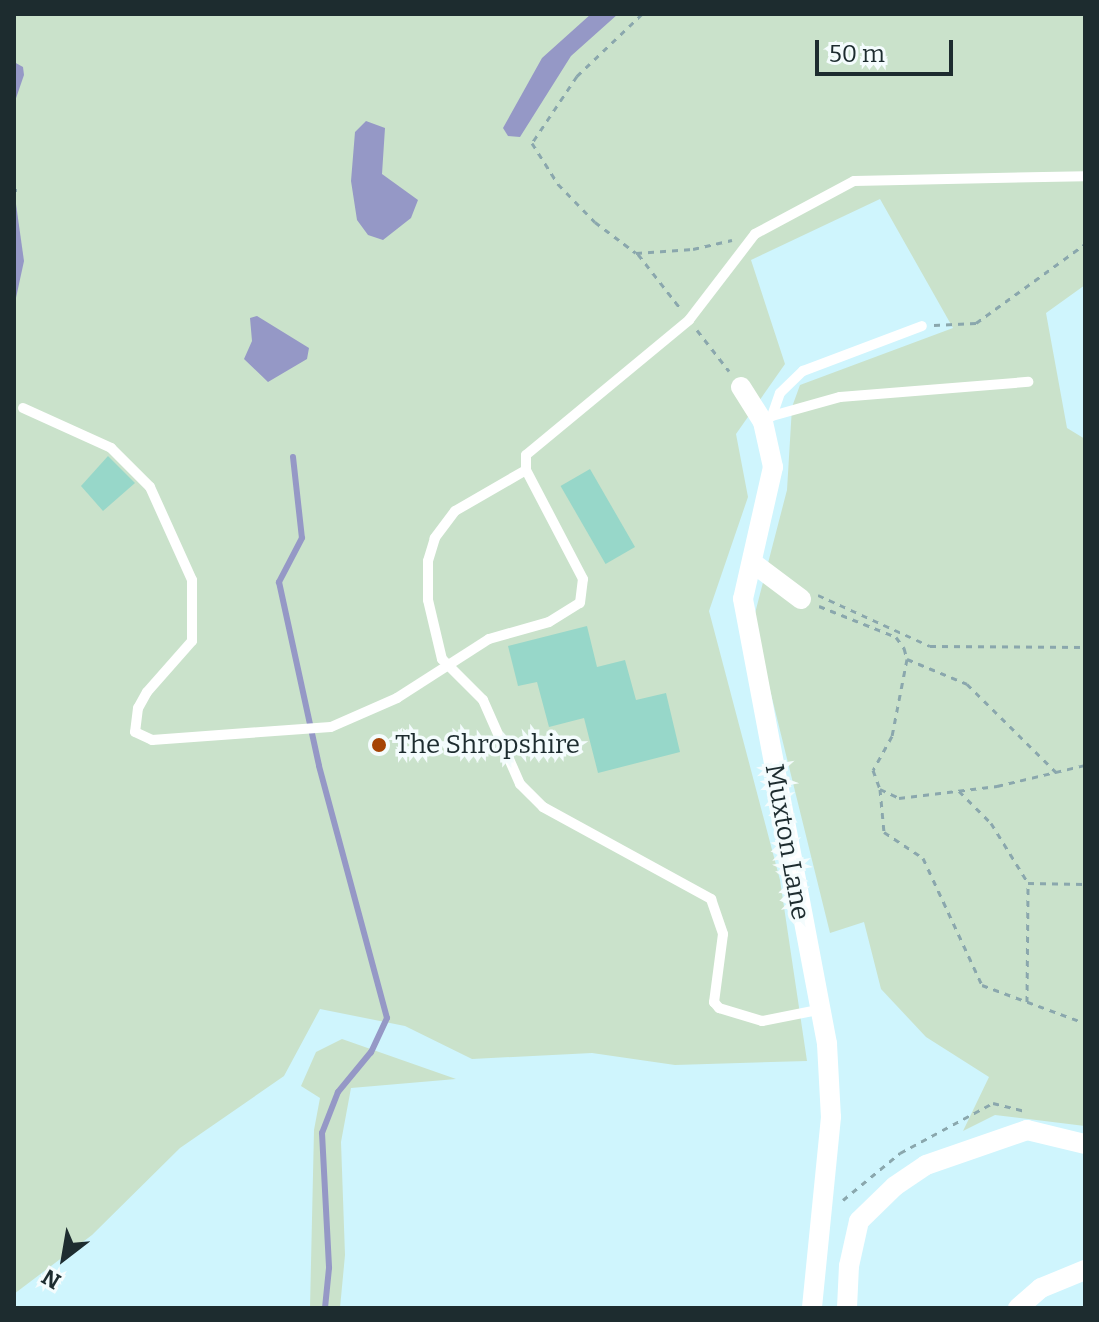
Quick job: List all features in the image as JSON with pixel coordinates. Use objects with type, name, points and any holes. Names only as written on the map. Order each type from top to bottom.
[{"type":"street","name":"Muxton Lane","points":[[741,387],[768,419],[773,467],[743,599],[818,1010],[827,1044],[831,1117],[812,1308]]},
{"type":"street","points":[[753,563],[809,596]]},
{"type":"street","points":[[847,1308],[849,1266],[859,1221],[895,1186],[926,1165],[1027,1130],[1085,1144]]},
{"type":"street","points":[[1018,1308],[1041,1288],[1085,1270]]},
{"type":"lane","points":[[23,408],[111,448],[150,487],[192,580],[192,641],[138,708],[135,732],[143,738],[341,725],[447,667],[489,639],[567,614],[584,592],[583,579],[526,470],[526,455],[689,320],[755,234],[854,181],[1085,176]]},
{"type":"lane","points":[[768,419],[780,393],[803,371],[922,326]]},
{"type":"lane","points":[[768,419],[840,397],[1028,382]]},
{"type":"lane","points":[[526,470],[455,511],[435,538],[428,561],[428,600],[447,667],[483,700],[520,784],[543,807],[711,899],[723,934],[714,1002],[719,1008],[762,1021],[818,1010]]},
{"type":"path","points":[[642,14],[577,76],[532,143],[558,184],[595,222],[636,253],[693,249],[755,234]]},
{"type":"path","points":[[922,326],[976,323],[1085,244]]},
{"type":"path","points":[[809,596],[930,646],[1085,647]]},
{"type":"path","points":[[809,596],[896,637],[907,659],[892,736],[873,770],[880,789],[884,832],[923,858],[982,985],[1085,1023]]},
{"type":"path","points":[[907,659],[967,684],[1057,773]]},
{"type":"path","points":[[880,789],[899,798],[959,791],[1085,765]]},
{"type":"path","points":[[959,791],[991,823],[1028,883],[1027,1002]]},
{"type":"path","points":[[1028,883],[1085,884]]},
{"type":"green space","name":"The Shropshire","points":[[14,14],[1085,14],[1085,285],[1046,313],[1067,428],[1085,439],[1085,1126],[995,1115],[963,1131],[989,1077],[926,1037],[881,989],[864,922],[830,933],[753,621],[787,490],[792,407],[800,385],[953,328],[880,199],[751,260],[785,364],[736,434],[748,497],[709,611],[780,880],[807,1061],[675,1065],[592,1053],[472,1059],[405,1026],[320,1009],[284,1076],[180,1148],[92,1235],[14,1294]]},
{"type":"green space","points":[[342,1039],[456,1079],[351,1088],[341,1142],[345,1255],[340,1308],[310,1308],[314,1130],[320,1098],[301,1086],[316,1052]]},
{"type":"water","points":[[591,14],[618,14],[571,56],[520,137],[508,136],[503,128],[542,58]]},
{"type":"water","points":[[14,62],[23,67],[24,75],[14,104]]},
{"type":"water","points":[[366,121],[385,128],[382,174],[418,200],[411,218],[383,240],[368,235],[357,220],[351,181],[355,132]]},
{"type":"water","points":[[14,190],[24,261],[14,307]]},
{"type":"water","points":[[257,316],[309,348],[307,359],[268,382],[244,359],[252,341],[250,318]]},
{"type":"building","points":[[108,456],[135,483],[103,511],[81,486]]},
{"type":"building","points":[[590,469],[635,547],[606,564],[561,486]]},
{"type":"building","points":[[587,626],[597,667],[625,660],[636,700],[666,693],[680,752],[598,773],[584,718],[549,727],[537,682],[518,686],[508,646]]},
{"type":"waterway","points":[[293,457],[302,538],[279,582],[319,766],[387,1018],[371,1052],[338,1092],[322,1133],[329,1268],[325,1308]]},
{"type":"place","name":"The Shropshire","points":[[379,745]]}]
